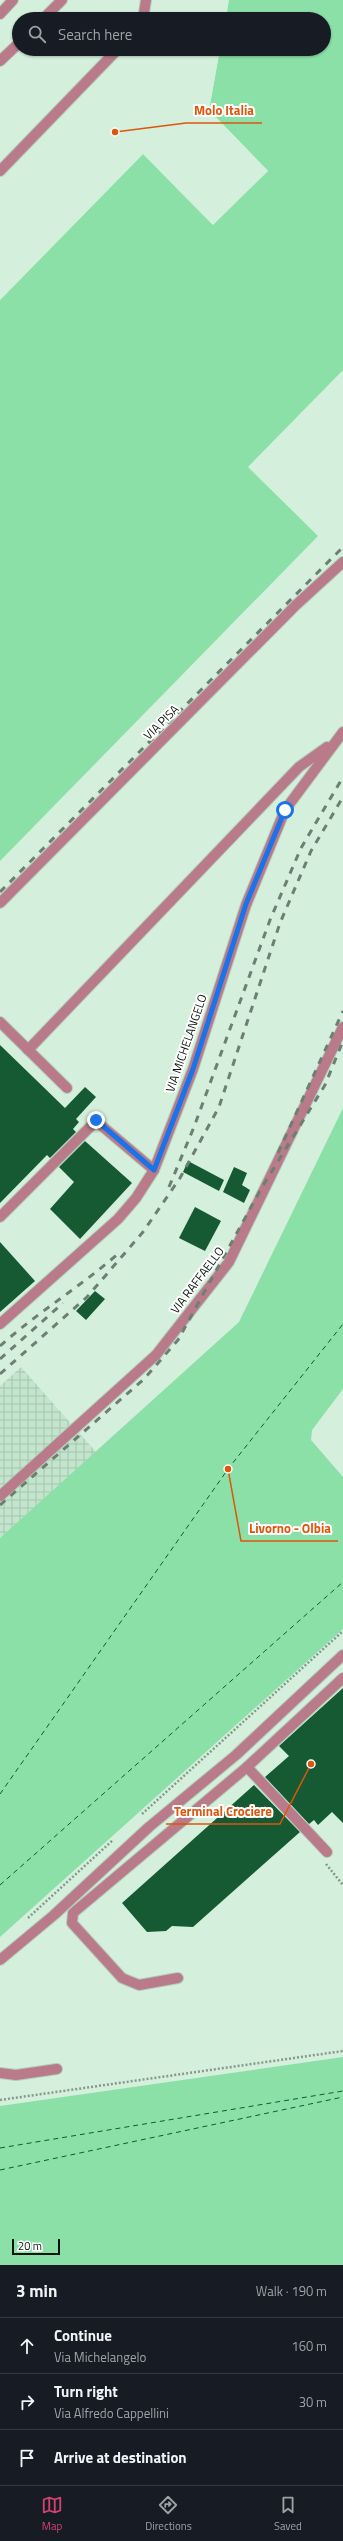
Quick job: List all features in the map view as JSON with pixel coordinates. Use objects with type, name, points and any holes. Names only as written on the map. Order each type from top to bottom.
[{"type":"lane","points":[[0,14],[13,0]]},
{"type":"lane","points":[[50,12],[62,0]]},
{"type":"lane","points":[[144,12],[146,0]]},
{"type":"lane","points":[[0,61],[12,49]]},
{"type":"lane","points":[[0,171],[111,56]]},
{"type":"lane","name":"VIA PISA","points":[[0,903],[296,605],[343,562]]},
{"type":"lane","name":"VIA MICHELANGELO","points":[[0,1324],[118,1218],[136,1198],[154,1170],[193,1069],[246,904],[285,810],[343,732]]},
{"type":"lane","points":[[28,1050],[299,767],[334,743]]},
{"type":"lane","points":[[0,1022],[67,1088]]},
{"type":"lane","name":"VIA RAFFAELLO","points":[[0,1496],[156,1355],[230,1262],[343,1027]]},
{"type":"lane","points":[[0,1217],[96,1120],[154,1170]]},
{"type":"lane","points":[[0,1960],[54,1915],[149,1828],[236,1755],[343,1655]]},
{"type":"lane","points":[[178,1978],[139,1985],[122,1978],[72,1922],[73,1913],[247,1767],[343,1678]]},
{"type":"lane","points":[[247,1767],[327,1852]]},
{"type":"lane","points":[[0,2074],[16,2075],[57,2068]]},
{"type":"path","points":[[136,1820],[343,1631]]},
{"type":"path","points":[[24,1922],[118,1836]]},
{"type":"path","points":[[327,1852],[325,1863],[343,1885]]},
{"type":"path","points":[[0,2100],[343,2050]]},
{"type":"shaded area","points":[[229,0],[343,0],[343,370],[248,467],[318,536],[0,861],[0,300],[143,154],[212,224],[268,171],[209,110],[219,56],[331,56],[331,12],[227,12]]},
{"type":"shaded area","points":[[343,1108],[343,1389],[312,1430],[311,1440],[343,1477],[343,1629],[0,1937],[0,1538],[239,1322]]},
{"type":"shaded area","points":[[21,1367],[96,1452],[0,1538],[0,1386]]},
{"type":"shaded area","points":[[343,2057],[343,2265],[0,2265],[0,2106]]},
{"type":"pier","points":[[217,56],[219,56],[209,110],[268,171],[213,225],[143,154],[0,300],[0,297],[142,153],[213,222],[265,171],[207,111]]},
{"type":"building","points":[[0,1045],[65,1108],[85,1087],[96,1097],[76,1119],[79,1122],[73,1129],[76,1132],[50,1158],[47,1155],[0,1203]]},
{"type":"building","points":[[85,1141],[132,1183],[80,1239],[50,1209],[74,1182],[59,1167]]},
{"type":"building","points":[[188,1161],[224,1180],[219,1191],[183,1172]]},
{"type":"building","points":[[234,1167],[247,1173],[242,1185],[250,1190],[244,1203],[223,1192]]},
{"type":"building","points":[[195,1207],[221,1221],[205,1251],[179,1238]]},
{"type":"building","points":[[0,1242],[35,1281],[0,1312]]},
{"type":"building","points":[[95,1291],[105,1299],[86,1320],[76,1311]]},
{"type":"building","points":[[343,1688],[343,1823],[332,1812],[318,1825],[314,1820],[309,1824],[265,1777],[289,1756],[279,1746]]},
{"type":"building","points":[[254,1785],[300,1832],[193,1927],[172,1926],[166,1931],[147,1932],[122,1903]]},
{"type":"ferry route","points":[[0,1794],[228,1469],[343,1324]]},
{"type":"ferry route","points":[[0,1885],[343,1582]]},
{"type":"ferry route","points":[[0,2148],[343,2091]]},
{"type":"ferry route","points":[[0,2170],[343,2097]]},
{"type":"railway","points":[[0,892],[343,547]]},
{"type":"railway","points":[[169,1187],[194,1127],[270,920],[301,848],[343,777]]},
{"type":"railway","points":[[0,1374],[87,1297],[143,1232],[180,1178],[219,1107],[280,923],[311,851],[343,797]]},
{"type":"railway","points":[[278,1153],[343,1011]]},
{"type":"railway","points":[[0,1505],[144,1379],[178,1340],[261,1189],[325,1085],[343,1041]]},
{"type":"railway","points":[[0,1346],[119,1253]]},
{"type":"railway","points":[[0,1359],[63,1303]]},
{"type":"place","name":"Molo Italia","points":[[115,132]]},
{"type":"place","name":"Livorno - Olbia","points":[[228,1469]]},
{"type":"place","name":"Terminal Crociere","points":[[311,1764]]},
{"type":"route","points":[[96,1120],[154,1170],[193,1069],[246,904],[285,810]]}]
